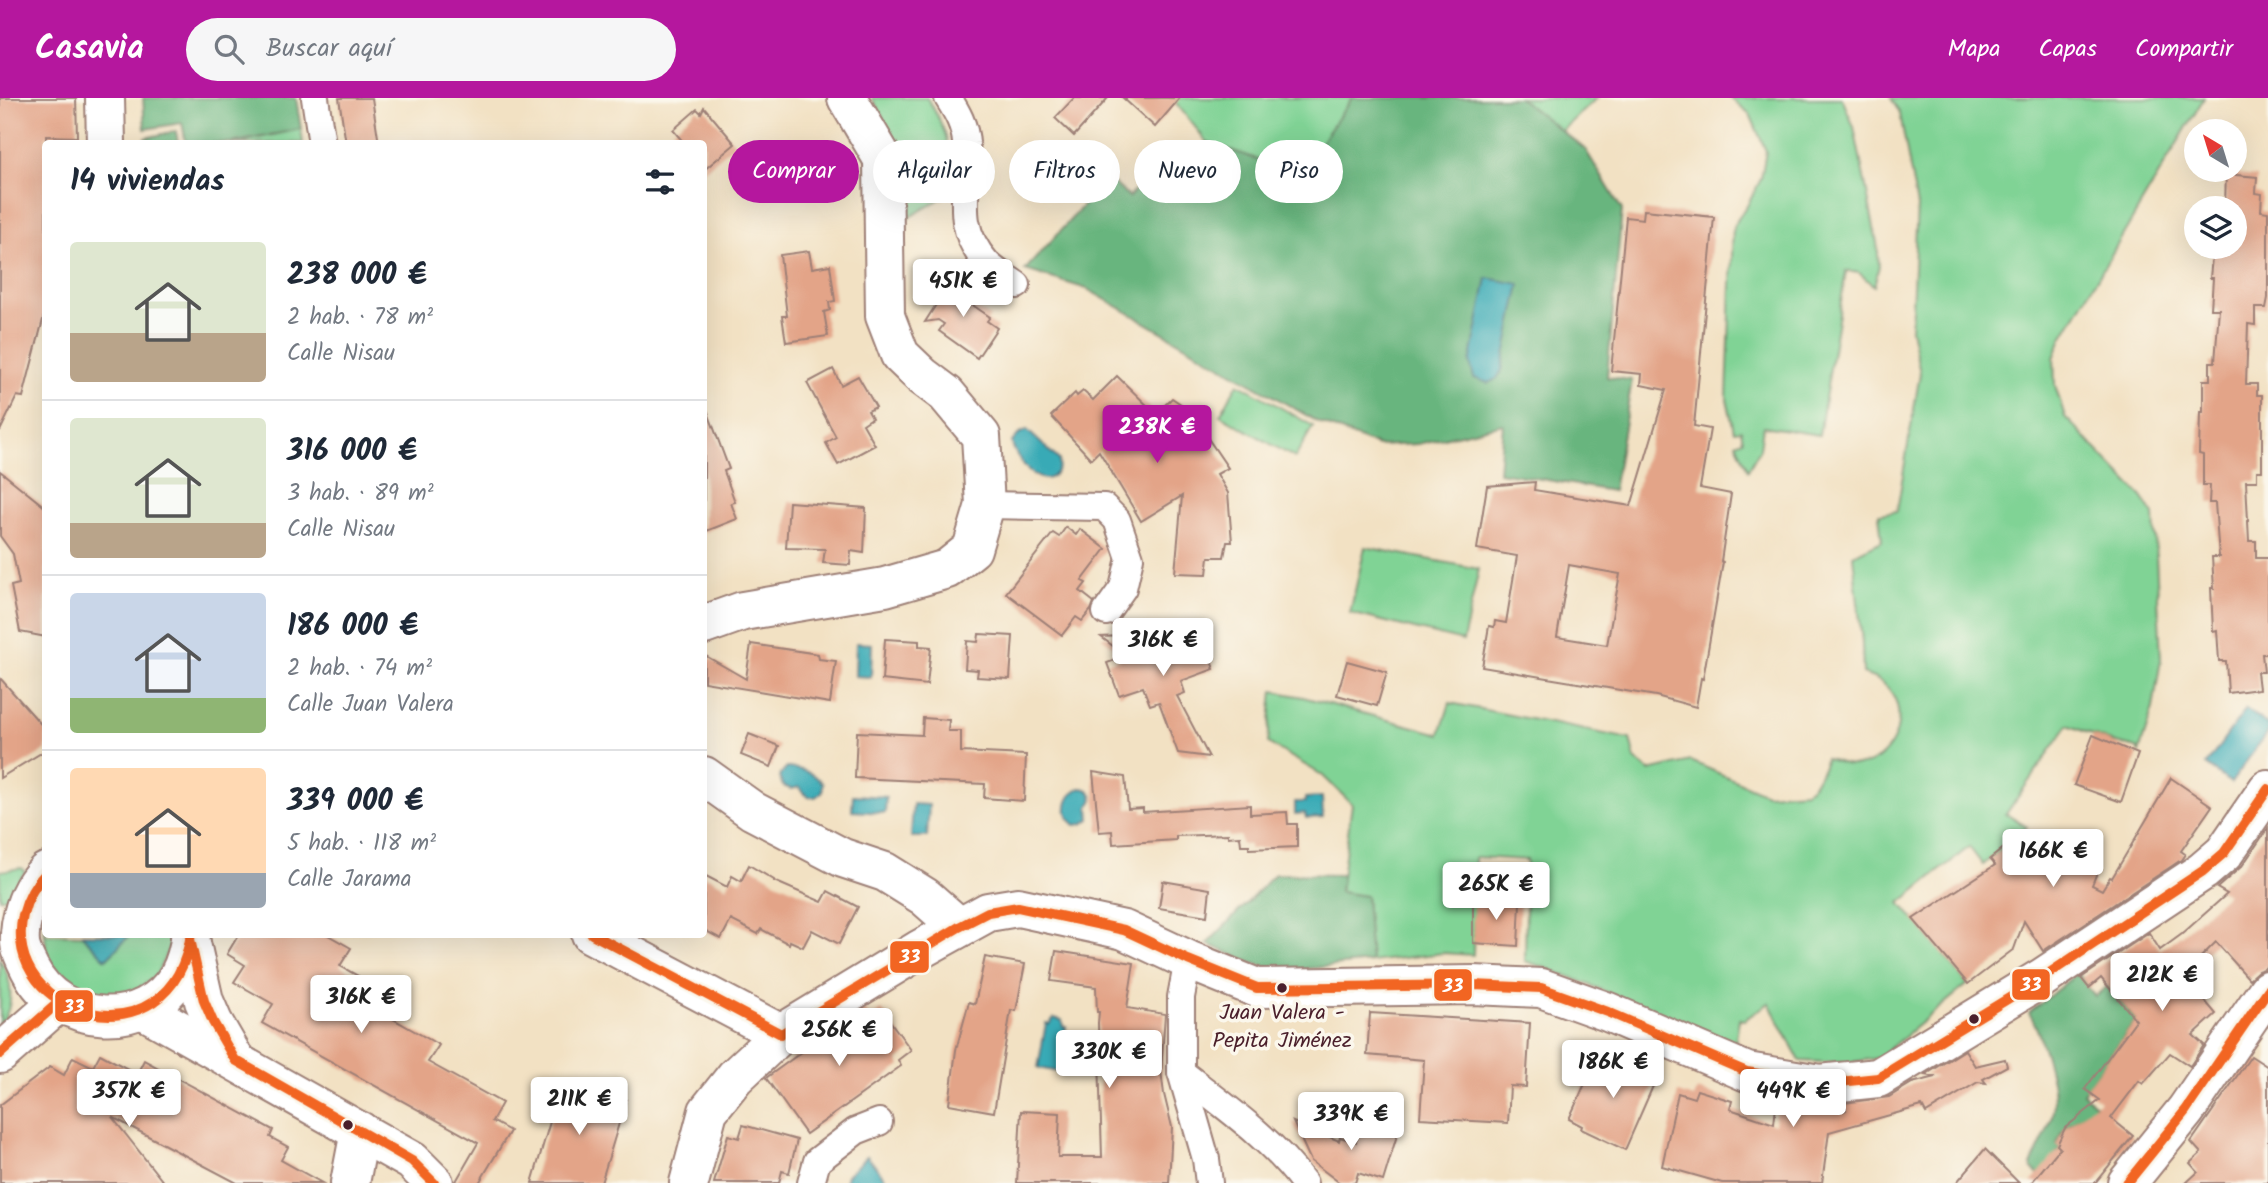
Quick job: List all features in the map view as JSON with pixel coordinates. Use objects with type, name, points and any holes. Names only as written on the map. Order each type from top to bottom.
[{"type":"street","points":[[105,98],[106,140]]},
{"type":"street","points":[[315,98],[321,140]]},
{"type":"street","points":[[707,624],[743,611],[885,587],[947,569],[972,549],[985,505],[981,436],[946,394],[900,355],[885,316],[883,159],[847,98]]},
{"type":"street","points":[[948,98],[961,119],[966,140],[968,168],[963,202],[968,234],[987,263],[1017,285]]},
{"type":"street","points":[[985,505],[1104,507],[1117,520],[1130,558],[1124,588],[1107,612]]},
{"type":"street","points":[[707,778],[753,811],[843,858],[885,872],[925,897],[959,927]]},
{"type":"street","points":[[689,1183],[708,1111],[735,1077],[781,1034],[988,912],[1018,907],[1124,930],[1257,988],[1474,985],[1541,988],[1608,1012],[1747,1072],[1820,1084],[1878,1078],[2042,978],[2203,871],[2224,853],[2268,789]]},
{"type":"street","points":[[42,876],[24,904],[9,937],[36,980],[53,999],[77,1012],[98,1016],[121,1015],[142,1009],[160,996],[178,977],[188,954],[190,938]]},
{"type":"street","points":[[190,938],[204,1001],[235,1060]]},
{"type":"street","points":[[599,938],[781,1034]]},
{"type":"street","points":[[1188,960],[1181,997],[1181,1072],[1206,1159],[1209,1183]]},
{"type":"street","points":[[2127,1183],[2186,1110],[2268,990]]},
{"type":"street","points":[[0,1054],[59,1002]]},
{"type":"street","points":[[142,1009],[360,1130],[412,1161],[434,1183]]},
{"type":"street","points":[[1181,1072],[1246,1124],[1291,1165],[1304,1183]]},
{"type":"street","points":[[811,1183],[817,1161],[856,1131],[878,1122]]},
{"type":"street","points":[[350,1183],[360,1130]]},
{"type":"green space","points":[[143,98],[296,98],[301,129],[246,140],[185,140],[182,123],[145,129]]},
{"type":"green space","points":[[872,98],[927,98],[947,140],[894,140]]},
{"type":"green space","points":[[1172,98],[1352,98],[1323,140],[1255,140],[1255,159],[1241,154],[1241,140],[1205,140]]},
{"type":"green space","points":[[1352,98],[1519,98],[1585,149],[1622,210],[1607,377],[1632,380],[1613,491],[1499,472],[1503,424],[1418,444],[1378,446],[1318,422],[1087,289],[1025,270],[1085,203],[1120,203],[1120,189],[1129,197],[1134,191],[1134,203],[1241,203],[1241,154],[1255,159],[1255,203],[1343,203],[1343,140],[1323,140]]},
{"type":"green space","points":[[1519,98],[1597,98],[1561,131]]},
{"type":"green space","points":[[1730,98],[1842,98],[1854,127],[1877,243],[1879,266],[1874,286],[1859,273],[1846,271],[1819,435],[1763,426],[1760,449],[1748,470],[1736,443],[1743,440],[1741,430],[1734,431],[1727,399],[1733,226],[1761,179],[1766,151],[1750,114]]},
{"type":"green space","points":[[1891,98],[2204,98],[2192,119],[2184,119],[2184,132],[2062,338],[2054,358],[2055,385],[2065,417],[2142,497],[2154,515],[2161,659],[2153,708],[2139,752],[2137,748],[2108,741],[2068,725],[2006,814],[2027,827],[1983,865],[1969,847],[1900,903],[1968,984],[1878,1058],[1846,1063],[1800,1061],[1769,1003],[1744,1020],[1739,1019],[1734,1051],[1605,991],[1525,961],[1527,860],[1475,857],[1473,955],[1443,953],[1371,962],[1366,896],[1340,892],[1352,804],[1322,775],[1268,743],[1273,691],[1440,734],[1450,703],[1630,739],[1635,759],[1649,771],[1691,761],[1766,794],[1806,791],[1813,785],[1824,766],[1825,758],[1846,764],[1867,764],[1879,758],[1895,737],[1898,712],[1895,699],[1878,680],[1863,674],[1853,555],[1882,541],[1879,514],[1897,511],[1920,373],[1911,329],[1917,206],[1900,114]]},
{"type":"green space","points":[[301,129],[303,140],[250,140]]},
{"type":"green space","points":[[176,131],[178,140],[145,140]]},
{"type":"green space","points":[[900,203],[934,203],[901,222]]},
{"type":"green space","points":[[1238,383],[1313,426],[1295,458],[1220,415]]},
{"type":"green space","points":[[1365,547],[1479,569],[1463,641],[1350,613]]},
{"type":"green space","points":[[22,868],[25,872],[6,898],[0,898],[0,871]]},
{"type":"green space","points":[[1275,874],[1342,875],[1340,892],[1366,896],[1371,962],[1283,971],[1252,963],[1207,944]]},
{"type":"green space","points":[[45,938],[85,938],[106,959],[127,938],[169,938],[170,946],[156,976],[129,995],[96,998],[65,984],[47,957]]},
{"type":"green space","points":[[0,959],[10,984],[10,1001],[0,1026]]},
{"type":"green space","points":[[2077,973],[2095,996],[2108,986],[2136,1020],[2083,1093],[2096,1105],[2065,1128],[2057,1144],[2060,1148],[2041,1178],[2032,1168],[2032,1163],[2046,1133],[2054,1099],[2045,1054],[2029,1013]]},
{"type":"water","points":[[1487,278],[1520,284],[1502,370],[1497,379],[1488,383],[1474,378],[1470,363]]},
{"type":"water","points":[[1027,430],[1059,460],[1057,471],[1048,479],[1028,470],[1017,456],[1012,442]]},
{"type":"water","points":[[856,643],[872,644],[871,677],[855,676]]},
{"type":"water","points":[[2246,709],[2268,725],[2268,731],[2231,783],[2206,765]]},
{"type":"water","points":[[787,768],[812,774],[823,784],[822,793],[808,797],[799,787],[791,789],[783,786],[779,776]]},
{"type":"water","points":[[1080,788],[1089,790],[1093,799],[1089,807],[1090,819],[1075,825],[1068,816],[1067,805],[1071,796]]},
{"type":"water","points":[[853,795],[886,797],[885,813],[852,811]]},
{"type":"water","points":[[1322,797],[1323,817],[1306,818],[1305,813],[1295,814],[1295,802],[1305,802],[1305,798]]},
{"type":"water","points":[[913,804],[929,805],[927,837],[911,837]]},
{"type":"water","points":[[85,938],[127,938],[106,959]]},
{"type":"water","points":[[1054,1018],[1062,1020],[1063,1027],[1066,1027],[1059,1072],[1038,1068],[1046,1023],[1049,1024]]},
{"type":"water","points":[[867,1156],[885,1178],[879,1183],[845,1183],[847,1175]]},
{"type":"building","points":[[0,98],[76,98],[77,137],[46,136],[46,140],[42,140],[42,323],[23,397],[17,396],[0,431]]},
{"type":"building","points":[[339,98],[372,98],[378,140],[345,140]]},
{"type":"building","points":[[1074,98],[1108,98],[1074,136],[1055,118]]},
{"type":"building","points":[[1123,98],[1180,98],[1155,127]]},
{"type":"building","points":[[704,107],[732,140],[728,140],[728,150],[707,167],[707,140],[682,140],[673,130],[697,109],[701,113]]},
{"type":"building","points":[[2247,176],[2257,177],[2256,193],[2262,194],[2261,211],[2268,212],[2268,298],[2266,308],[2255,308],[2255,325],[2248,324],[2246,384],[2257,384],[2257,395],[2262,395],[2262,471],[2257,471],[2257,481],[2246,481],[2249,541],[2256,541],[2256,558],[2268,558],[2268,654],[2262,654],[2264,672],[2257,672],[2259,689],[2228,693],[2226,661],[2219,661],[2217,630],[2213,631],[2212,557],[2219,557],[2215,503],[2209,503],[2210,485],[2203,485],[2203,455],[2199,454],[2203,380],[2210,380],[2210,362],[2215,362],[2219,309],[2211,309],[2212,259],[2247,259],[2247,196],[2225,196],[2226,182],[2247,182]]},
{"type":"building","points":[[1644,210],[1714,217],[1694,426],[1710,429],[1700,488],[1731,494],[1721,561],[1723,562],[1696,707],[1656,696],[1482,667],[1489,626],[1494,627],[1495,621],[1506,623],[1517,556],[1477,549],[1487,486],[1535,482],[1534,490],[1631,506],[1666,390],[1641,385],[1642,374],[1611,371],[1626,217],[1643,219]],"holes":[[[1569,565],[1620,574],[1607,645],[1557,637]]]},
{"type":"building","points":[[809,251],[812,268],[830,265],[835,301],[829,302],[830,310],[824,312],[828,336],[786,342],[782,316],[787,316],[780,255]]},
{"type":"building","points":[[955,280],[973,291],[970,296],[974,299],[971,304],[990,317],[987,321],[997,328],[977,358],[939,331],[944,324],[938,320],[925,322],[948,286]]},
{"type":"building","points":[[833,369],[841,385],[858,376],[876,407],[868,411],[872,418],[863,424],[875,445],[838,465],[826,443],[836,437],[807,383]]},
{"type":"building","points":[[1117,376],[1156,414],[1172,398],[1188,409],[1228,468],[1217,474],[1228,493],[1232,542],[1227,542],[1224,557],[1209,557],[1207,574],[1175,573],[1182,496],[1141,521],[1099,451],[1091,459],[1051,416],[1075,393],[1077,396],[1083,391],[1093,400]]},
{"type":"building","points":[[707,410],[729,469],[724,471],[735,502],[731,503],[737,519],[707,531]]},
{"type":"building","points":[[0,471],[42,505],[42,636],[20,632],[11,586],[19,584],[13,554],[0,536]]},
{"type":"building","points":[[789,502],[866,508],[864,553],[851,551],[850,565],[823,563],[825,549],[786,548]]},
{"type":"building","points":[[1066,527],[1076,535],[1080,529],[1106,549],[1082,581],[1086,583],[1080,591],[1094,602],[1091,610],[1082,621],[1076,617],[1062,635],[1006,593],[1053,533],[1059,537]]},
{"type":"building","points":[[1199,630],[1214,669],[1181,681],[1185,693],[1177,696],[1209,757],[1178,753],[1159,702],[1150,705],[1143,687],[1119,695],[1107,663],[1126,656],[1101,637],[1146,635],[1148,644],[1166,638],[1167,641]]},
{"type":"building","points":[[979,634],[1013,636],[1010,679],[977,677],[978,670],[965,669],[967,641],[978,642]]},
{"type":"building","points":[[885,639],[919,641],[919,646],[931,647],[927,685],[882,680]]},
{"type":"building","points":[[751,644],[818,654],[819,659],[836,661],[830,703],[707,682],[707,657],[746,679]]},
{"type":"building","points":[[1347,661],[1387,672],[1377,706],[1337,695]]},
{"type":"building","points":[[0,678],[42,725],[42,752],[0,778]]},
{"type":"building","points":[[923,718],[949,720],[948,731],[961,731],[961,752],[1026,755],[1024,801],[984,798],[985,784],[855,778],[857,732],[922,735]]},
{"type":"building","points":[[749,734],[779,746],[771,767],[741,755]]},
{"type":"building","points":[[2093,735],[2138,754],[2121,802],[2074,785]]},
{"type":"building","points":[[1093,772],[1125,777],[1128,809],[1143,808],[1143,812],[1250,805],[1250,814],[1287,812],[1288,824],[1297,824],[1297,847],[1249,849],[1249,845],[1241,845],[1240,836],[1228,837],[1228,834],[1176,836],[1176,840],[1113,844],[1112,831],[1099,832]]},
{"type":"building","points":[[2171,778],[2212,806],[2181,851],[2185,854],[2181,860],[2043,951],[2024,921],[2014,949],[1968,984],[1913,919],[1995,865],[1990,859],[2010,843],[2019,854],[2040,835],[2098,870],[2092,885],[2102,890],[2110,877],[2112,878]]},
{"type":"building","points":[[2268,828],[2268,964],[2249,979],[2216,942],[2183,975],[2216,1014],[2193,1035],[2204,1045],[2190,1066],[2170,1053],[2143,1084],[2139,1081],[2111,1118],[2133,1136],[2095,1183],[2031,1183],[2060,1148],[2057,1145],[2065,1128],[2100,1100],[2085,1089],[2136,1020],[2101,978],[2089,988],[2081,978],[2149,933],[2160,950],[2182,934],[2227,894],[2217,888],[2242,866]]},
{"type":"building","points":[[749,865],[774,881],[822,902],[828,891],[858,907],[839,944],[812,930],[803,947],[790,941],[789,944],[761,929],[758,934],[731,920],[721,939],[707,932],[707,877],[727,887],[732,876],[741,881]]},
{"type":"building","points":[[1163,881],[1210,889],[1207,916],[1159,908]]},
{"type":"building","points":[[1473,896],[1520,902],[1518,946],[1473,943]]},
{"type":"building","points":[[237,938],[333,938],[351,948],[340,966],[360,977],[349,994],[439,1045],[428,1062],[502,1103],[492,1121],[510,1131],[479,1183],[455,1183],[478,1143],[262,1023],[273,1004],[234,982],[245,965],[227,954]]},
{"type":"building","points":[[1056,951],[1134,963],[1127,1008],[1165,1014],[1161,1071],[1172,1127],[1169,1183],[1017,1183],[1021,1111],[1060,1113],[1058,1157],[1102,1157],[1099,1012],[1096,987],[1051,981]]},
{"type":"building","points":[[985,957],[1025,964],[1016,1011],[1011,1010],[994,1112],[949,1104],[956,1050],[969,1002],[975,1004]]},
{"type":"building","points":[[864,1009],[870,1018],[882,1010],[911,1050],[898,1060],[901,1066],[806,1134],[766,1078]]},
{"type":"building","points":[[1370,1013],[1530,1023],[1526,1087],[1510,1086],[1508,1123],[1420,1118],[1424,1060],[1367,1055]]},
{"type":"building","points":[[1965,1050],[1975,1066],[2005,1059],[2007,1066],[1983,1079],[1986,1083],[1978,1082],[1926,1113],[1922,1106],[1829,1132],[1822,1183],[1722,1183],[1662,1166],[1678,1093],[1694,1098],[1697,1090],[1732,1101],[1730,1109],[1774,1124],[1776,1107],[1844,1111],[1844,1103],[1889,1097],[1912,1083],[1936,1077],[1925,1075]]},
{"type":"building","points":[[100,1054],[137,1074],[144,1060],[273,1130],[270,1137],[288,1147],[281,1160],[322,1183],[237,1183],[112,1117],[164,1183],[0,1183],[0,1105],[50,1067],[64,1075],[73,1057],[93,1067]]},
{"type":"building","points":[[1621,1054],[1653,1071],[1647,1084],[1653,1086],[1625,1150],[1581,1129],[1582,1126],[1569,1119],[1597,1057],[1616,1065]]},
{"type":"building","points":[[2251,1056],[2268,1067],[2268,1183],[2186,1183],[2198,1172],[2190,1163],[2201,1153],[2191,1142]]},
{"type":"building","points":[[562,1081],[626,1100],[601,1183],[532,1183]]},
{"type":"building","points":[[1362,1121],[1398,1132],[1383,1181],[1358,1173],[1355,1183],[1340,1183],[1311,1161],[1293,1122],[1339,1141],[1340,1137],[1356,1142]]},
{"type":"building","points":[[743,1125],[797,1140],[789,1173],[782,1171],[779,1183],[714,1183],[728,1135],[739,1138]]},
{"type":"building","points":[[1985,1149],[2019,1183],[1956,1183]]},
{"type":"transit line","name":"33","points":[[600,938],[781,1034],[959,927],[988,912],[1018,907],[1124,930],[1257,988],[1474,985],[1541,988],[1608,1012],[1747,1072],[1820,1084],[1878,1078],[2042,978],[2203,871],[2224,853],[2268,789]]},
{"type":"transit line","name":"33","points":[[42,878],[29,898],[23,915],[23,951],[37,980],[61,1001],[91,1013],[123,1014],[153,1002],[177,976],[190,938]]},
{"type":"transit line","name":"33","points":[[190,939],[204,1001],[235,1060],[412,1161],[434,1183]]},
{"type":"transit line","name":"33","points":[[2127,1183],[2186,1110],[2268,990]]},
{"type":"transit line","name":"33","points":[[0,1054],[59,1002]]},
{"type":"place","name":"Juan Valera - Pepita Jiménez","points":[[1282,988]]}]
